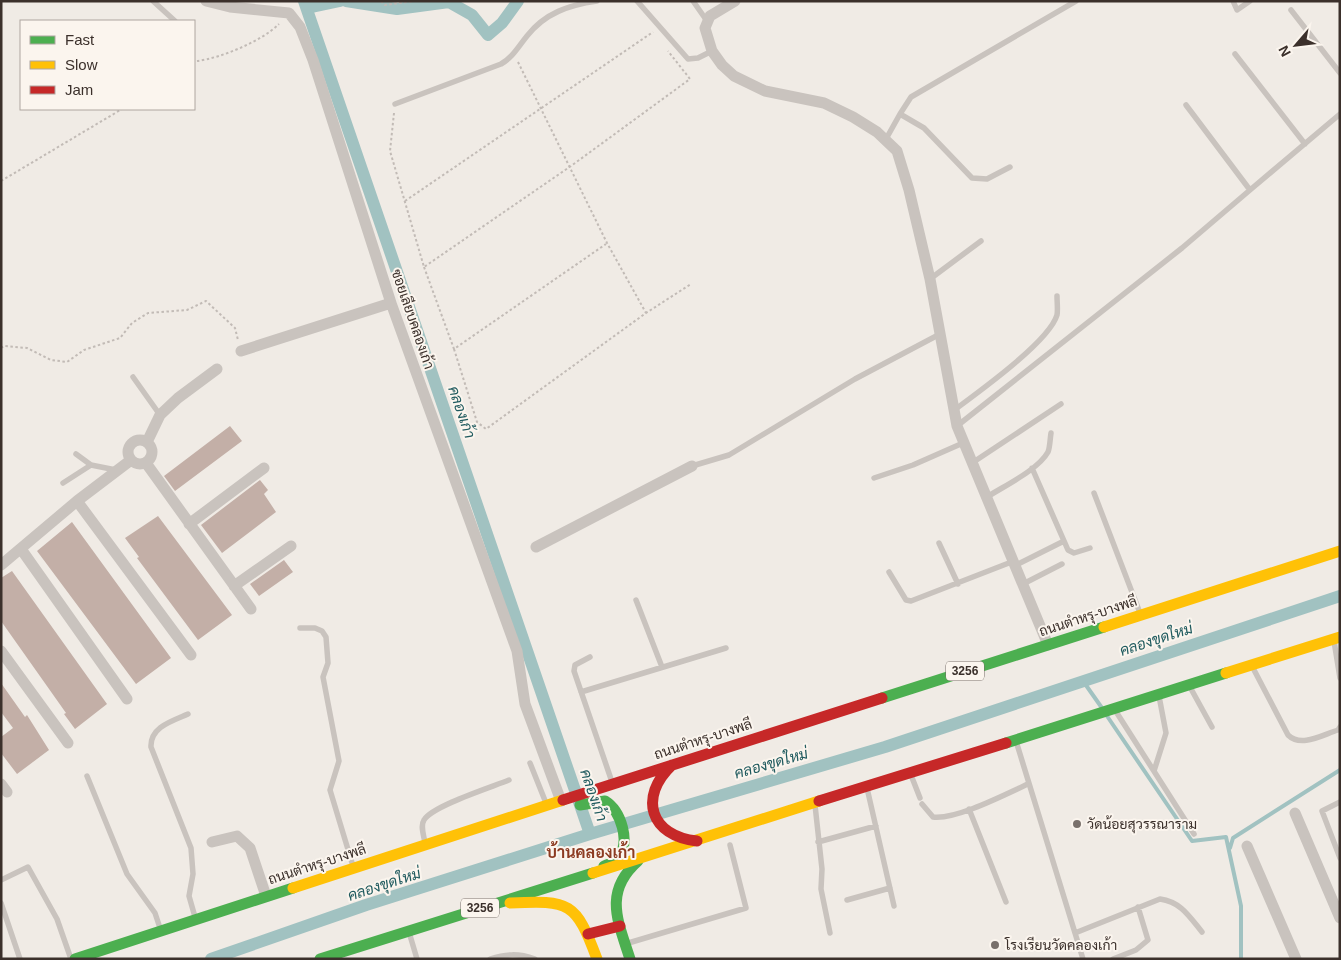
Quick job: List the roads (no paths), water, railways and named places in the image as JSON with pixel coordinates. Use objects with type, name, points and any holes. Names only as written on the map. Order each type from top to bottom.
[{"type":"main road","name":"ถนนตำหรุ-บางพลี","points":[[75,959],[547,805],[566,803],[591,796],[612,784],[1340,551]]},
{"type":"main road","name":"3256","points":[[324,958],[349,954],[466,912],[697,841],[1337,638]]},
{"type":"main road","points":[[672,765],[662,774],[653,794],[655,816],[661,827],[670,834],[697,841]]},
{"type":"main road","points":[[466,912],[516,893],[610,864],[617,859],[621,849],[621,829],[614,807],[605,800],[591,796]]},
{"type":"main road","points":[[506,819],[533,820],[566,803]]},
{"type":"main road","points":[[630,959],[616,907],[617,886],[622,873],[641,858]]},
{"type":"main road","points":[[494,904],[562,903],[580,916],[597,959]]},
{"type":"main road","points":[[588,934],[620,926]]},
{"type":"street","name":"ซอยเลียบคลองเก้า","points":[[206,1],[230,7],[289,13],[300,27],[313,60],[391,303],[517,651],[525,704],[566,803]]},
{"type":"street","points":[[734,2],[714,13],[707,20],[705,34],[712,51],[722,65],[734,76],[751,86],[824,104],[853,117],[886,139],[897,151],[930,279],[956,426],[1048,645]]},
{"type":"street","points":[[240,351],[391,303]]},
{"type":"street","points":[[147,442],[160,415],[178,398],[217,369]]},
{"type":"street","points":[[146,463],[136,464],[131,460],[128,451],[129,446],[137,440],[147,442]]},
{"type":"street","points":[[146,463],[152,453],[147,442]]},
{"type":"street","points":[[1,565],[77,501],[131,460]]},
{"type":"street","points":[[146,463],[251,609]]},
{"type":"street","points":[[536,547],[692,466]]},
{"type":"street","points":[[189,524],[264,468]]},
{"type":"street","points":[[77,501],[191,655]]},
{"type":"street","points":[[234,586],[291,546]]},
{"type":"street","points":[[21,550],[127,699]]},
{"type":"street","points":[[1,651],[68,743]]},
{"type":"street","points":[[1295,814],[1340,918]]},
{"type":"street","points":[[212,842],[237,836],[246,841],[266,896]]},
{"type":"street","points":[[1247,846],[1296,959]]},
{"type":"lane","points":[[153,1],[174,20]]},
{"type":"lane","points":[[394,104],[501,64],[514,54],[536,25],[546,16],[597,1]]},
{"type":"lane","points":[[637,1],[688,58],[698,58],[712,51]]},
{"type":"lane","points":[[693,1],[707,20]]},
{"type":"lane","points":[[886,139],[911,97],[1076,1]]},
{"type":"lane","points":[[1232,1],[1237,10],[1250,1]]},
{"type":"lane","points":[[1291,10],[1340,73]]},
{"type":"lane","points":[[1235,54],[1305,144]]},
{"type":"lane","points":[[1186,105],[1250,190]]},
{"type":"lane","points":[[900,114],[924,128],[972,178],[988,179],[1010,166]]},
{"type":"lane","points":[[956,426],[1182,248],[1340,114]]},
{"type":"lane","points":[[930,279],[981,241]]},
{"type":"lane","points":[[953,410],[1009,369],[1041,338],[1057,314],[1057,296]]},
{"type":"lane","points":[[692,466],[729,454],[855,379],[940,334]]},
{"type":"lane","points":[[133,376],[160,415]]},
{"type":"lane","points":[[972,463],[1061,404]]},
{"type":"lane","points":[[987,497],[1032,468],[1049,450],[1051,433]]},
{"type":"lane","points":[[874,478],[913,465],[963,443]]},
{"type":"lane","points":[[76,454],[91,465],[116,470]]},
{"type":"lane","points":[[63,483],[91,465]]},
{"type":"lane","points":[[1032,468],[1064,541],[1071,552],[1090,548]]},
{"type":"lane","points":[[1094,493],[1141,615]]},
{"type":"lane","points":[[889,572],[906,600],[911,602],[1015,563],[1064,541]]},
{"type":"lane","points":[[939,543],[958,584]]},
{"type":"lane","points":[[1023,584],[1062,564]]},
{"type":"lane","points":[[636,600],[662,667]]},
{"type":"lane","points":[[300,628],[322,630],[326,637],[328,663],[323,677],[339,762],[330,790],[354,868]]},
{"type":"lane","points":[[1337,638],[1340,678]]},
{"type":"lane","points":[[581,692],[726,648]]},
{"type":"lane","points":[[590,657],[574,665],[574,671],[612,784]]},
{"type":"lane","points":[[1252,665],[1288,735],[1293,740],[1300,742],[1338,730],[1340,727]]},
{"type":"lane","points":[[1188,685],[1212,727]]},
{"type":"lane","points":[[1154,771],[1166,733],[1159,694]]},
{"type":"lane","points":[[1114,708],[1194,834]]},
{"type":"lane","points":[[188,714],[156,730],[151,738],[151,746],[191,848],[193,874],[189,896],[195,919]]},
{"type":"lane","points":[[1016,740],[1083,959]]},
{"type":"lane","points":[[530,763],[547,805]]},
{"type":"lane","points":[[910,773],[920,798]]},
{"type":"lane","points":[[87,776],[127,874],[155,913],[161,930]]},
{"type":"lane","points":[[426,845],[422,827],[423,820],[429,814],[441,807],[509,780]]},
{"type":"lane","points":[[922,804],[928,813],[939,818],[969,809],[1028,784]]},
{"type":"lane","points":[[867,787],[894,906]]},
{"type":"lane","points":[[1340,802],[1322,811],[1340,858]]},
{"type":"lane","points":[[815,803],[822,869],[820,889],[830,933]]},
{"type":"lane","points":[[969,809],[1006,902]]},
{"type":"lane","points":[[818,842],[876,826]]},
{"type":"lane","points":[[626,944],[746,908],[730,845]]},
{"type":"lane","points":[[1,880],[28,867],[57,919],[71,959]]},
{"type":"lane","points":[[847,900],[890,888]]},
{"type":"lane","points":[[1075,934],[1160,899],[1171,900],[1181,906],[1202,932]]},
{"type":"lane","points":[[1,903],[20,959]]},
{"type":"lane","points":[[1113,959],[1136,950],[1148,940],[1138,907]]},
{"type":"lane","points":[[409,931],[417,959]]},
{"type":"lane","points":[[490,959],[512,954],[535,959]]},
{"type":"waterway","name":"คลองเก้า","points":[[304,1],[590,834]]},
{"type":"waterway","points":[[307,8],[340,1]]},
{"type":"waterway","points":[[346,1],[397,9],[449,2],[472,15],[488,35],[502,23],[518,1]]},
{"type":"waterway","name":"คลองขุดใหม่","points":[[211,959],[366,905],[590,834],[885,747],[1340,596]]},
{"type":"waterway","points":[[1083,681],[1102,708]]},
{"type":"waterway","points":[[1107,716],[1192,841],[1226,837],[1241,906],[1241,959]]},
{"type":"waterway","points":[[1230,848],[1233,838],[1340,770]]},
{"type":"place","name":"วัดน้อยสุวรรณาราม","points":[[1077,824]]},
{"type":"place","name":"โรงเรียนวัดคลองเก้า","points":[[995,945]]},
{"type":"district","name":"บ้านคลองเก้า","points":[[591,852]]}]
